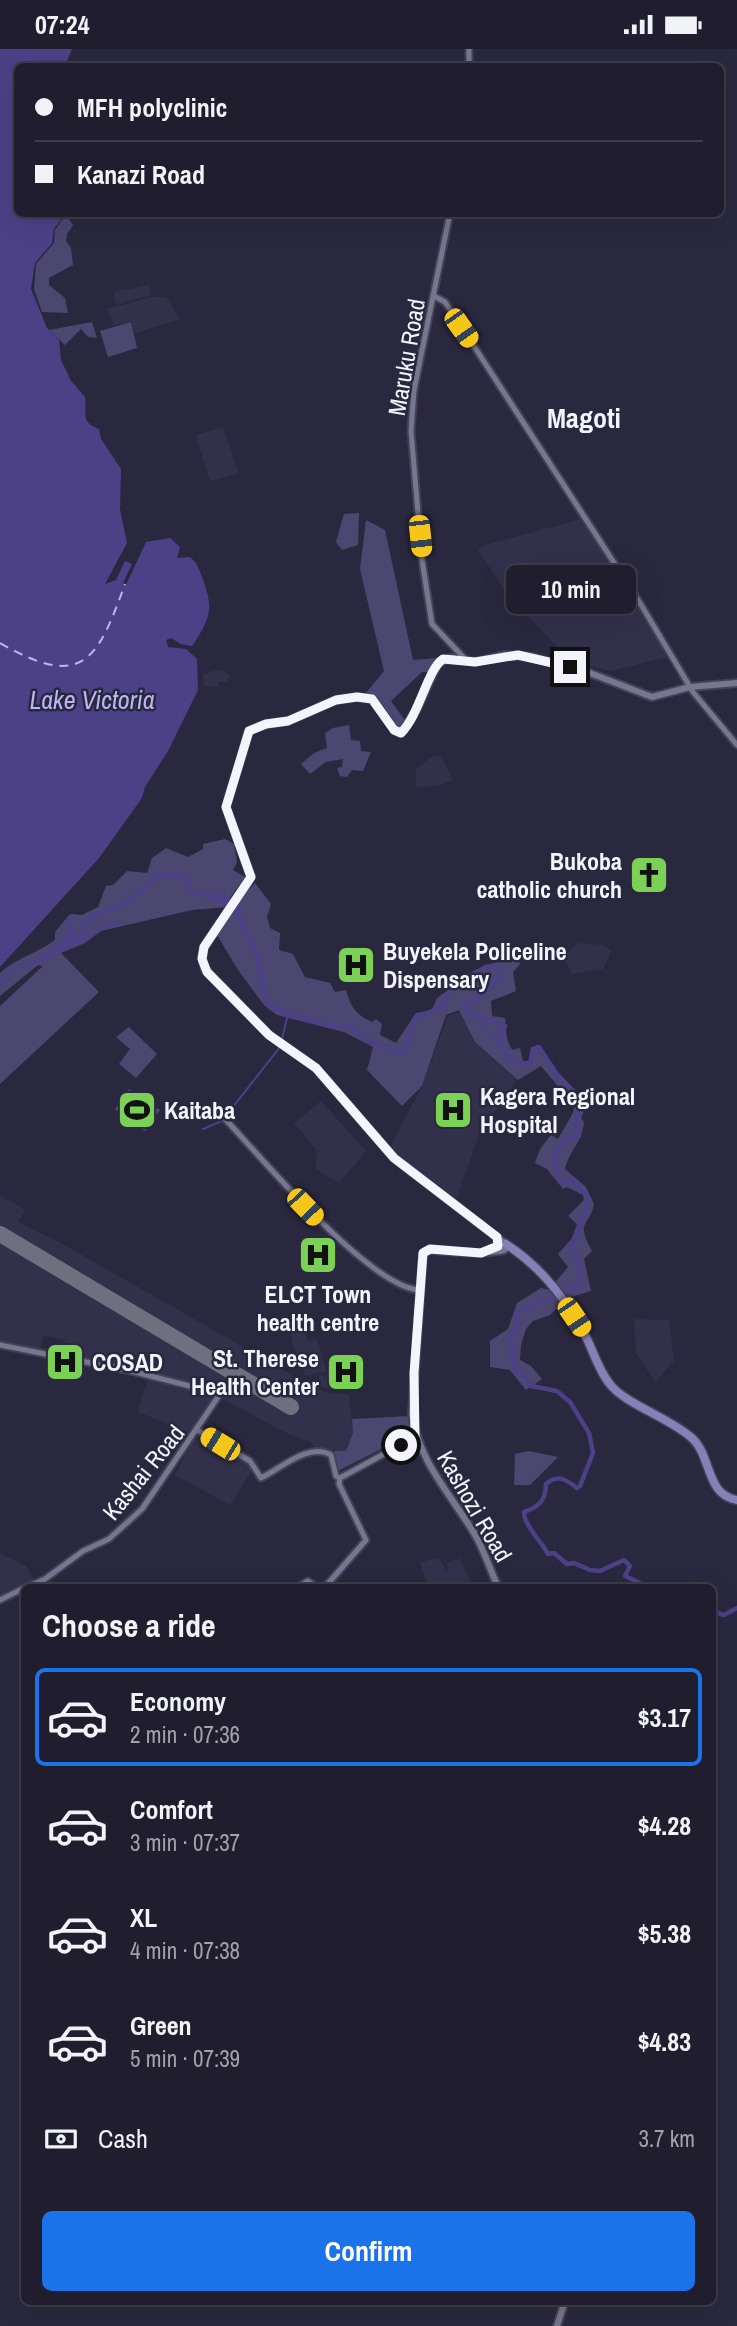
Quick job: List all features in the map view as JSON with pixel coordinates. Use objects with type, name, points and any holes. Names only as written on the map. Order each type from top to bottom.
[{"type":"main road","points":[[737,683],[690,687],[659,696],[646,696],[590,673],[532,657],[505,655],[475,662],[450,658],[438,663],[417,709],[401,733],[394,730],[372,699],[357,697],[336,700],[288,721],[255,728],[245,740],[228,804],[234,833],[251,876],[204,947],[203,963],[207,972],[259,1026],[316,1068],[394,1158],[501,1245],[517,1251],[554,1288],[585,1333],[610,1386],[683,1430],[701,1448],[717,1490],[727,1498],[737,1500]]},
{"type":"main road","name":"Kashozi Road","points":[[497,1584],[475,1535],[440,1485],[415,1437],[412,1397],[420,1290],[426,1251],[481,1253],[501,1245]]},
{"type":"main road","points":[[557,2326],[564,2305]]},
{"type":"street","name":"Maruku Road","points":[[449,217],[437,294],[411,411],[415,490],[432,624],[466,660]]},
{"type":"street","points":[[437,294],[644,610],[690,687],[737,745]]},
{"type":"street","points":[[226,1119],[326,1228],[402,1286],[420,1290]]},
{"type":"street","points":[[0,1345],[131,1371],[217,1394],[216,1401],[197,1430]]},
{"type":"street","name":"Kashai Road","points":[[34,1584],[83,1551],[115,1535],[142,1509],[197,1430],[250,1461],[258,1477],[318,1451],[331,1455],[336,1476],[340,1478]]},
{"type":"street","points":[[328,1584],[366,1540],[339,1484],[340,1478],[415,1437]]},
{"type":"street","name":"Kashai Road","points":[[0,1599],[21,1590]]},
{"type":"shaded area","points":[[64,217],[68,217],[73,225],[66,241],[71,248],[73,265],[49,278],[49,285],[65,298],[68,313],[42,312],[34,289],[36,264],[54,243],[55,230]]},
{"type":"shaded area","points":[[149,285],[151,295],[116,305],[113,292]]},
{"type":"shaded area","points":[[152,297],[166,297],[180,319],[135,333],[131,321],[114,325],[107,309]]},
{"type":"shaded area","points":[[92,322],[97,338],[88,337],[81,329],[65,345],[49,330]]},
{"type":"shaded area","points":[[131,322],[137,348],[108,357],[100,331]]},
{"type":"shaded area","points":[[223,427],[238,471],[237,474],[210,481],[196,435]]},
{"type":"shaded area","points":[[359,513],[358,545],[342,550],[336,542],[344,514]]},
{"type":"shaded area","points":[[581,519],[671,656],[611,671],[572,662],[513,601],[478,551],[482,546]]},
{"type":"shaded area","points":[[366,520],[385,530],[413,660],[437,658],[431,672],[422,672],[391,701],[407,723],[402,731],[394,727],[372,695],[366,693],[384,671],[360,569]]},
{"type":"shaded area","points":[[222,669],[230,676],[226,683],[220,681],[217,687],[204,686],[203,674]]},
{"type":"shaded area","points":[[349,725],[351,740],[360,741],[361,751],[371,752],[363,771],[352,770],[347,777],[340,776],[337,768],[342,767],[343,759],[326,762],[310,774],[301,764],[314,753],[327,748],[325,733],[333,728]]},
{"type":"shaded area","points":[[433,756],[441,756],[453,780],[438,786],[416,787],[416,769]]},
{"type":"shaded area","points":[[225,839],[234,844],[237,862],[233,870],[245,877],[229,899],[236,902],[255,883],[271,904],[267,917],[270,928],[280,933],[279,950],[293,954],[305,977],[330,983],[335,992],[346,990],[358,1013],[372,1022],[376,1019],[382,1024],[380,1035],[396,1043],[416,1013],[432,1010],[437,998],[448,990],[449,984],[485,965],[518,958],[520,964],[513,972],[516,991],[491,1001],[492,1016],[505,1018],[507,1039],[512,1050],[520,1048],[523,1061],[529,1061],[531,1047],[540,1047],[550,1064],[588,1103],[581,1118],[584,1122],[581,1135],[565,1169],[586,1187],[594,1204],[584,1229],[592,1251],[584,1259],[591,1291],[568,1298],[550,1315],[533,1321],[526,1329],[520,1360],[531,1366],[542,1379],[526,1390],[510,1370],[490,1367],[490,1341],[508,1329],[517,1303],[541,1288],[549,1290],[568,1267],[558,1254],[572,1238],[577,1224],[568,1216],[584,1200],[583,1195],[567,1187],[563,1189],[547,1169],[535,1163],[540,1149],[551,1135],[558,1139],[573,1113],[576,1100],[562,1091],[541,1066],[518,1080],[475,1042],[459,1010],[446,1015],[422,1086],[402,1106],[367,1070],[373,1047],[344,1032],[277,1015],[264,1005],[217,935],[231,911],[227,907],[192,910],[101,931],[85,943],[61,953],[99,992],[0,1084],[0,1006],[43,966],[38,965],[0,996],[0,973],[55,940],[55,932],[70,914],[82,915],[98,907],[106,886],[113,885],[127,871],[147,873],[152,858],[166,848],[188,857],[203,849],[203,844]]},
{"type":"shaded area","points":[[578,943],[603,945],[611,951],[603,969],[571,974],[564,956]]},
{"type":"shaded area","name":"Kagera Regional Hospital","points":[[460,1012],[475,1042],[517,1080],[479,1134],[455,1203],[389,1149],[422,1086],[448,1016]]},
{"type":"shaded area","points":[[129,1027],[157,1054],[136,1078],[119,1064],[130,1049],[116,1037]]},
{"type":"shaded area","name":"Kaitaba","points":[[129,1089],[160,1110],[145,1131],[115,1109]]},
{"type":"shaded area","points":[[321,1101],[366,1151],[339,1183],[316,1169],[317,1151],[294,1123]]},
{"type":"shaded area","points":[[0,1195],[25,1210],[18,1222],[59,1242],[308,1384],[330,1394],[349,1394],[353,1433],[346,1452],[314,1448],[312,1442],[289,1434],[220,1398],[222,1393],[127,1367],[62,1354],[65,1340],[44,1335],[40,1350],[0,1341]]},
{"type":"shaded area","points":[[302,1319],[307,1340],[317,1340],[326,1371],[305,1376],[302,1352],[297,1355],[292,1341],[291,1325]]},
{"type":"shaded area","points":[[634,1319],[669,1320],[674,1361],[655,1382],[636,1353]]},
{"type":"shaded area","name":"St. Therese Health Center","points":[[340,1353],[363,1370],[343,1392],[318,1386],[319,1375],[330,1377]]},
{"type":"shaded area","points":[[148,1378],[215,1395],[191,1433],[138,1412]]},
{"type":"shaded area","points":[[410,1416],[411,1432],[338,1471],[334,1451],[346,1451],[353,1433],[352,1419]]},
{"type":"shaded area","points":[[197,1433],[251,1466],[252,1470],[230,1505],[175,1475]]},
{"type":"shaded area","points":[[529,1451],[558,1457],[530,1485],[514,1485],[515,1454]]},
{"type":"shaded area","points":[[0,1553],[26,1566],[35,1581],[21,1584],[21,1587],[0,1596]]},
{"type":"shaded area","points":[[439,1558],[448,1572],[447,1563],[460,1558],[472,1584],[427,1584],[420,1562]]},
{"type":"water","name":"Lake Victoria","points":[[0,49],[72,49],[66,63],[14,63],[14,217],[63,217],[54,229],[52,243],[35,263],[31,289],[47,328],[59,340],[61,360],[71,381],[85,397],[87,420],[99,429],[101,439],[121,469],[120,509],[127,543],[105,584],[116,580],[125,561],[132,564],[123,583],[126,585],[146,542],[170,538],[180,547],[177,558],[190,557],[197,566],[206,588],[209,613],[192,646],[171,638],[166,640],[168,647],[186,649],[197,659],[198,690],[168,751],[145,787],[142,798],[99,858],[0,967]]},
{"type":"water","points":[[214,892],[241,905],[240,920],[208,895]]},
{"type":"water","points":[[73,916],[76,917],[71,924],[79,941],[102,925],[121,921],[123,924],[104,928],[83,943],[58,952],[50,960],[36,961],[66,938],[68,922]]},
{"type":"waterway","points":[[75,940],[84,935],[83,924],[101,913],[125,904],[159,876],[175,874],[186,878],[189,890],[211,897]]},
{"type":"waterway","points":[[239,917],[256,952],[266,1001],[270,1007],[329,1026],[351,1026],[368,1040],[399,1052],[405,1052],[415,1018],[444,1006],[445,998],[455,985],[469,975],[492,966],[503,970],[486,991],[464,1006],[469,1013],[505,1026],[497,1044],[506,1049],[507,1056],[521,1064],[530,1064],[533,1049],[539,1047],[564,1085],[580,1098],[575,1127],[579,1136],[563,1141],[554,1154],[559,1180],[564,1184],[571,1180],[587,1195],[573,1244],[580,1273],[580,1287],[570,1288],[516,1313],[516,1330],[510,1335],[514,1366],[531,1386],[557,1391],[570,1402],[589,1433],[593,1453],[580,1486],[577,1488],[562,1479],[550,1481],[546,1484],[541,1502],[524,1512],[525,1517],[548,1554],[554,1553],[567,1564],[574,1563],[600,1571],[624,1560],[630,1566],[625,1576],[642,1584]]},
{"type":"waterway","points":[[0,985],[10,970],[41,959]]},
{"type":"waterway","points":[[203,1129],[222,1121],[280,1047],[288,1014]]},
{"type":"waterway","points":[[475,1015],[494,1038]]},
{"type":"waterway","points":[[716,1612],[724,1615],[737,1608]]},
{"type":"ferry route","points":[[0,643],[50,665],[68,666],[83,660],[95,649],[105,633],[125,584]]},
{"type":"runway","points":[[0,1234],[291,1407]]},
{"type":"place","name":"Bukoba catholic church","points":[[649,875]]},
{"type":"place","name":"Buyekela Policeline Dispensary","points":[[356,965]]},
{"type":"place","name":"Kaitaba","points":[[137,1110]]},
{"type":"place","name":"Kagera Regional Hospital","points":[[453,1110]]},
{"type":"place","name":"ELCT Town health centre","points":[[318,1255]]},
{"type":"place","name":"COSAD","points":[[65,1362]]},
{"type":"place","name":"St. Therese Health Center","points":[[346,1372]]},
{"type":"district","name":"Magoti","points":[[584,418]]},
{"type":"route","points":[[401,1445],[415,1437],[412,1414],[423,1253],[430,1249],[481,1253],[498,1246],[497,1237],[416,1178],[394,1158],[316,1068],[269,1035],[207,972],[202,959],[204,947],[251,877],[226,807],[245,740],[249,731],[255,728],[288,721],[336,700],[357,697],[372,699],[394,730],[401,733],[412,720],[434,669],[443,659],[456,658],[475,662],[501,655],[518,655],[570,667]]}]
